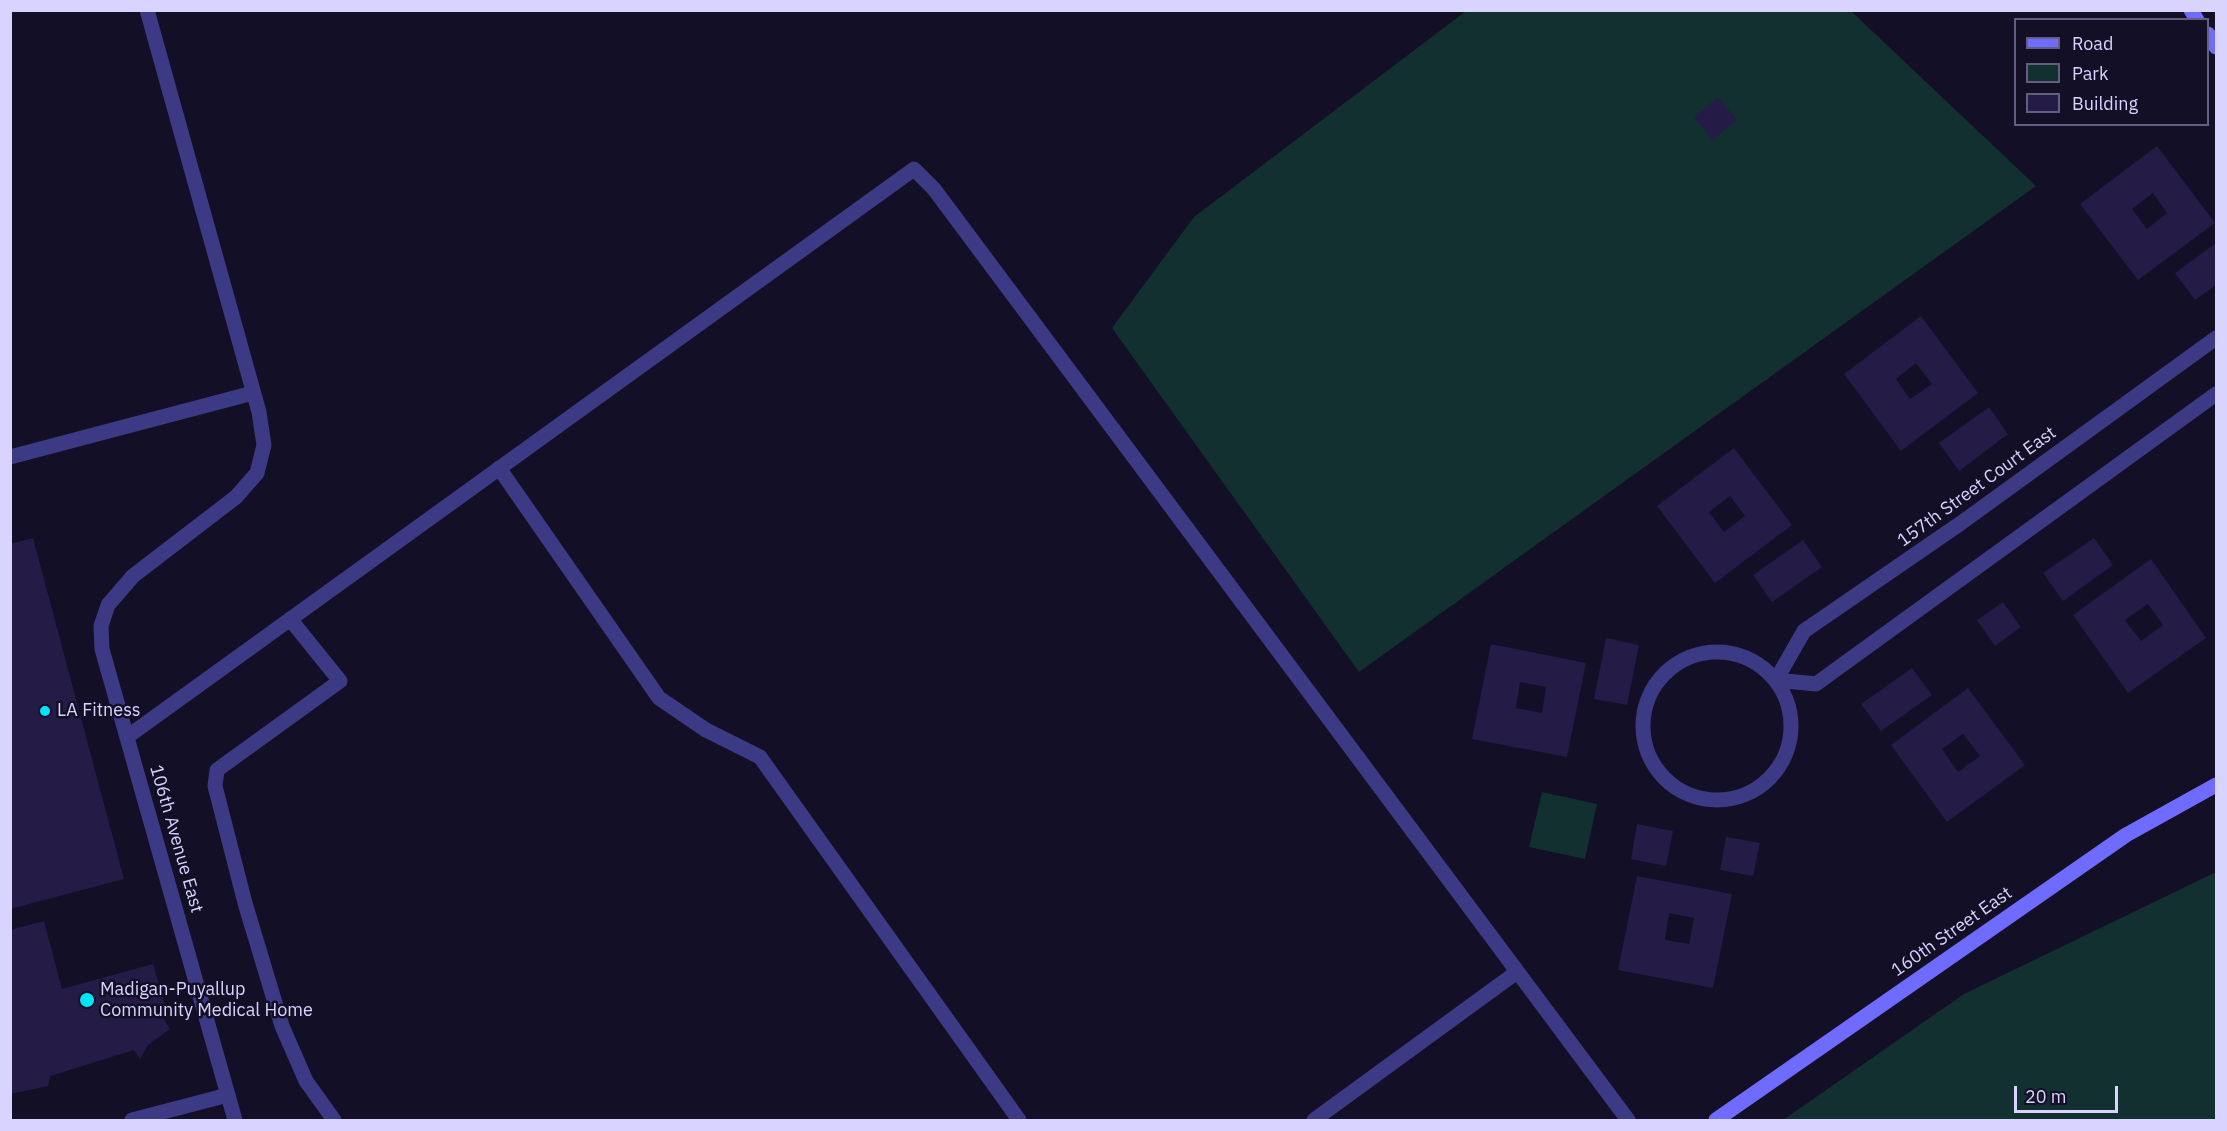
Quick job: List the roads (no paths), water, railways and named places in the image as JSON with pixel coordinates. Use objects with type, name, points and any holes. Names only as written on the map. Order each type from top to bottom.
[{"type":"street","name":"106th Avenue East","points":[[147,10],[253,393],[264,445],[257,473],[236,497],[133,576],[108,605],[101,626],[102,649],[235,1120]]},
{"type":"street","points":[[127,737],[914,169],[941,199],[1628,1120]]},
{"type":"street","name":"157th Street Court East","points":[[1776,680],[1804,631],[1961,522],[2217,338]]},
{"type":"street","points":[[10,457],[253,393]]},
{"type":"street","points":[[1776,680],[1788,702],[1792,726],[1788,750],[1776,772],[1758,789],[1735,799],[1711,801],[1687,795],[1666,782],[1651,763],[1643,739],[1642,715],[1650,691],[1666,671],[1687,657],[1711,652],[1735,654],[1758,663],[1776,680],[1816,684],[2217,394]]},
{"type":"street","points":[[499,468],[659,698],[706,730],[760,757],[1020,1120]]},
{"type":"street","points":[[290,619],[340,681],[217,770],[215,786],[245,903],[282,1026],[306,1081],[334,1120]]},
{"type":"street","name":"160th Street East","points":[[1716,1120],[2126,835],[2217,785]]},
{"type":"street","points":[[1314,1120],[1517,972]]},
{"type":"street","points":[[132,1120],[228,1095]]},
{"type":"place","name":"LA Fitness","points":[[45,711]]},
{"type":"place","name":"Madigan-Puyallup Community Medical Home","points":[[87,1000]]}]
